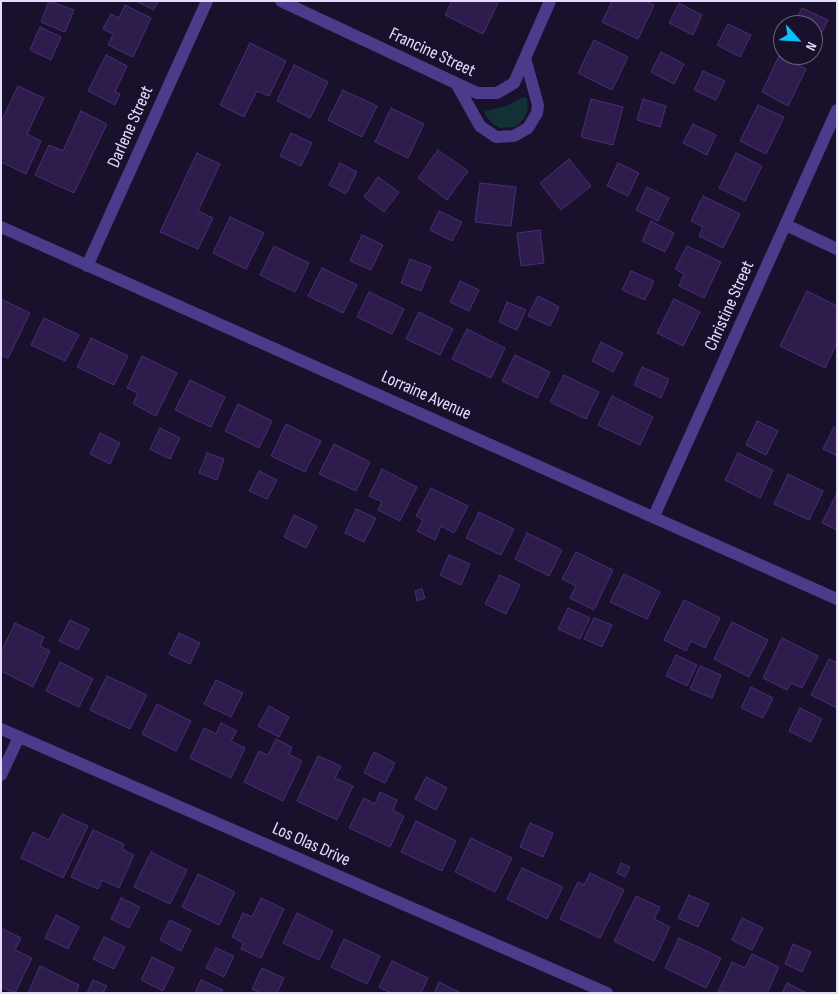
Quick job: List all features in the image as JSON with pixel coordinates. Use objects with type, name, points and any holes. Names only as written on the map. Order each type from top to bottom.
[{"type":"street","name":"Darlene Street","points":[[87,266],[207,1]]},
{"type":"street","name":"Francine Street","points":[[281,1],[477,94],[497,93],[514,83],[550,1]]},
{"type":"street","points":[[456,83],[480,126],[496,136],[514,136],[528,128],[538,105],[525,58]]},
{"type":"street","name":"Christine Street","points":[[654,516],[837,110]]},
{"type":"street","points":[[786,225],[837,249]]},
{"type":"street","name":"Lorraine Avenue","points":[[1,227],[837,599]]},
{"type":"street","name":"Los Olas Drive","points":[[1,729],[607,993]]},
{"type":"street","points":[[1,775],[19,737]]},
{"type":"green space","points":[[522,97],[527,98],[528,109],[523,120],[515,127],[500,128],[494,125],[485,115],[485,111],[507,106]]},
{"type":"building","points":[[49,1],[74,10],[65,32],[41,22]]},
{"type":"building","points":[[136,1],[158,1],[154,10]]},
{"type":"building","points":[[452,1],[499,1],[483,34],[445,15]]},
{"type":"building","points":[[612,1],[646,1],[654,5],[638,39],[602,22]]},
{"type":"building","points":[[679,3],[702,15],[693,35],[669,23]]},
{"type":"building","points":[[125,5],[151,18],[133,57],[108,45],[113,34],[103,29],[111,14],[119,18]]},
{"type":"building","points":[[802,8],[817,15],[799,15]]},
{"type":"building","points":[[823,18],[828,20],[823,30]]},
{"type":"building","points":[[728,24],[751,35],[740,57],[717,45]]},
{"type":"building","points":[[40,27],[61,37],[51,60],[30,50]]},
{"type":"building","points":[[594,40],[628,57],[612,90],[578,73]]},
{"type":"building","points":[[250,43],[286,61],[269,96],[257,91],[244,117],[220,105]]},
{"type":"building","points":[[661,52],[684,64],[674,84],[651,72]]},
{"type":"building","points":[[106,55],[127,66],[115,92],[120,94],[115,105],[88,91]]},
{"type":"building","points":[[294,65],[328,82],[310,118],[277,101]]},
{"type":"building","points":[[775,65],[798,65],[806,69],[788,106],[762,92]]},
{"type":"building","points":[[703,71],[725,81],[716,100],[694,90]]},
{"type":"building","points":[[18,86],[44,98],[27,134],[41,141],[26,174],[1,162],[1,122]]},
{"type":"building","points":[[343,90],[377,106],[362,137],[328,120]]},
{"type":"building","points":[[591,99],[623,107],[613,145],[581,137]]},
{"type":"building","points":[[643,99],[666,106],[660,127],[637,120]]},
{"type":"building","points":[[758,105],[784,117],[766,154],[740,141]]},
{"type":"building","points":[[391,108],[424,124],[408,158],[375,142]]},
{"type":"building","points":[[81,111],[107,124],[74,193],[35,175],[49,145],[63,151]]},
{"type":"building","points":[[693,124],[716,135],[707,155],[683,143]]},
{"type":"building","points":[[291,133],[312,143],[301,166],[280,156]]},
{"type":"building","points":[[438,150],[468,171],[447,200],[418,178]]},
{"type":"building","points":[[197,153],[220,164],[198,211],[213,218],[198,249],[160,232]]},
{"type":"building","points":[[736,153],[762,166],[745,201],[719,188]]},
{"type":"building","points":[[569,159],[591,186],[561,210],[540,183]]},
{"type":"building","points":[[340,163],[357,172],[346,194],[329,185]]},
{"type":"building","points":[[618,163],[639,173],[628,196],[607,186]]},
{"type":"building","points":[[378,177],[399,192],[384,212],[364,197]]},
{"type":"building","points":[[480,183],[516,187],[511,226],[475,222]]},
{"type":"building","points":[[647,187],[669,198],[658,221],[636,210]]},
{"type":"building","points":[[703,196],[740,214],[723,248],[699,236],[703,227],[691,221]]},
{"type":"building","points":[[439,211],[462,222],[452,241],[430,230]]},
{"type":"building","points":[[230,217],[264,233],[246,269],[213,253]]},
{"type":"building","points":[[651,221],[674,233],[665,252],[642,241]]},
{"type":"building","points":[[540,230],[544,263],[521,266],[517,233]]},
{"type":"building","points":[[362,235],[383,245],[371,270],[350,261]]},
{"type":"building","points":[[274,246],[309,263],[295,292],[260,275]]},
{"type":"building","points":[[687,246],[721,262],[704,298],[679,286],[684,274],[675,269]]},
{"type":"building","points":[[410,259],[431,267],[421,291],[401,283]]},
{"type":"building","points":[[322,268],[357,285],[343,313],[308,296]]},
{"type":"building","points":[[631,271],[654,281],[645,300],[622,290]]},
{"type":"building","points":[[460,281],[479,290],[469,311],[450,302]]},
{"type":"building","points":[[807,291],[837,306],[837,343],[825,368],[780,346]]},
{"type":"building","points":[[369,292],[404,309],[392,334],[357,317]]},
{"type":"building","points":[[538,296],[559,307],[550,326],[528,316]]},
{"type":"building","points":[[1,299],[30,313],[8,358],[1,355]]},
{"type":"building","points":[[674,299],[700,312],[683,346],[657,333]]},
{"type":"building","points":[[507,302],[526,310],[517,330],[499,322]]},
{"type":"building","points":[[419,312],[453,329],[440,355],[406,339]]},
{"type":"building","points":[[44,318],[79,335],[65,361],[31,345]]},
{"type":"building","points":[[467,329],[505,348],[491,378],[452,359]]},
{"type":"building","points":[[91,338],[128,356],[114,385],[77,367]]},
{"type":"building","points":[[601,342],[623,353],[613,372],[592,361]]},
{"type":"building","points":[[515,355],[550,372],[537,398],[502,381]]},
{"type":"building","points":[[142,356],[177,373],[156,416],[133,404],[138,393],[127,388]]},
{"type":"building","points":[[642,367],[669,379],[661,398],[634,385]]},
{"type":"building","points":[[564,375],[599,392],[586,419],[550,402]]},
{"type":"building","points":[[190,380],[225,397],[211,427],[175,410]]},
{"type":"building","points":[[612,396],[653,417],[640,445],[598,425]]},
{"type":"building","points":[[238,404],[272,421],[259,448],[225,431]]},
{"type":"building","points":[[757,421],[778,431],[766,455],[746,445]]},
{"type":"building","points":[[286,424],[321,441],[305,472],[271,456]]},
{"type":"building","points":[[834,427],[837,429],[837,456],[823,449]]},
{"type":"building","points":[[160,428],[180,438],[170,459],[150,449]]},
{"type":"building","points":[[100,433],[120,443],[110,464],[90,454]]},
{"type":"building","points":[[334,444],[370,462],[356,491],[319,474]]},
{"type":"building","points":[[207,453],[224,459],[217,480],[199,473]]},
{"type":"building","points":[[738,453],[773,470],[760,498],[725,480]]},
{"type":"building","points":[[382,469],[417,487],[400,521],[378,510],[382,502],[369,496]]},
{"type":"building","points":[[259,471],[277,480],[267,499],[249,491]]},
{"type":"building","points":[[788,474],[823,491],[809,520],[774,504]]},
{"type":"building","points":[[431,488],[468,506],[454,533],[441,526],[435,540],[417,531],[423,520],[416,516]]},
{"type":"building","points":[[837,493],[837,530],[822,523]]},
{"type":"building","points":[[356,509],[376,518],[364,542],[345,533]]},
{"type":"building","points":[[479,512],[514,529],[501,555],[466,538]]},
{"type":"building","points":[[294,515],[317,526],[306,548],[284,537]]},
{"type":"building","points":[[527,533],[562,550],[549,576],[515,559]]},
{"type":"building","points":[[576,552],[613,570],[594,610],[570,598],[576,586],[562,579]]},
{"type":"building","points":[[449,555],[470,564],[461,585],[440,575]]},
{"type":"building","points":[[624,574],[660,592],[647,619],[610,602]]},
{"type":"building","points":[[500,575],[520,585],[506,614],[485,604]]},
{"type":"building","points":[[422,589],[425,598],[417,601],[415,591]]},
{"type":"building","points":[[684,600],[720,618],[705,648],[691,641],[686,651],[664,640]]},
{"type":"building","points":[[568,608],[590,618],[580,639],[558,629]]},
{"type":"building","points":[[594,618],[612,625],[602,647],[584,639]]},
{"type":"building","points":[[70,620],[89,629],[78,650],[59,641]]},
{"type":"building","points":[[732,622],[768,640],[749,677],[714,659]]},
{"type":"building","points":[[15,623],[44,637],[40,646],[50,651],[33,687],[1,671],[1,652]]},
{"type":"building","points":[[179,633],[200,643],[190,664],[169,654]]},
{"type":"building","points":[[782,638],[818,656],[802,688],[791,683],[787,690],[763,678]]},
{"type":"building","points":[[676,655],[697,665],[687,686],[666,676]]},
{"type":"building","points":[[829,659],[837,663],[837,708],[811,695]]},
{"type":"building","points":[[60,662],[93,679],[79,707],[46,691]]},
{"type":"building","points":[[700,666],[721,675],[712,698],[690,689]]},
{"type":"building","points":[[107,676],[147,695],[130,729],[90,710]]},
{"type":"building","points":[[216,680],[243,693],[231,717],[204,704]]},
{"type":"building","points":[[751,687],[773,698],[763,718],[741,708]]},
{"type":"building","points":[[157,704],[191,721],[176,751],[142,734]]},
{"type":"building","points":[[269,706],[289,717],[279,737],[258,726]]},
{"type":"building","points":[[800,708],[822,719],[811,742],[789,731]]},
{"type":"building","points":[[221,723],[237,731],[231,741],[245,748],[231,778],[190,758],[204,728],[216,734]]},
{"type":"building","points":[[276,739],[292,747],[289,754],[302,761],[283,801],[244,782],[259,751],[268,755]]},
{"type":"building","points":[[374,752],[395,763],[385,783],[364,773]]},
{"type":"building","points":[[318,756],[341,766],[335,778],[353,786],[337,820],[297,801]]},
{"type":"building","points":[[426,777],[447,788],[436,810],[415,799]]},
{"type":"building","points":[[380,792],[397,800],[393,810],[404,816],[390,847],[349,828],[364,798],[375,804]]},
{"type":"building","points":[[62,814],[88,826],[63,878],[21,858],[33,832],[49,840]]},
{"type":"building","points":[[416,821],[456,841],[442,871],[401,852]]},
{"type":"building","points":[[530,823],[553,833],[543,857],[520,847]]},
{"type":"building","points":[[93,830],[124,844],[122,849],[134,855],[119,888],[102,880],[98,889],[71,877]]},
{"type":"building","points":[[471,838],[512,858],[495,892],[455,872]]},
{"type":"building","points":[[151,852],[187,870],[170,904],[134,887]]},
{"type":"building","points":[[621,863],[630,867],[625,877],[617,873]]},
{"type":"building","points":[[522,868],[563,887],[547,919],[507,899]]},
{"type":"building","points":[[590,873],[624,890],[600,938],[560,919],[578,882],[584,885]]},
{"type":"building","points":[[198,874],[235,892],[219,925],[182,907]]},
{"type":"building","points":[[689,895],[709,904],[698,927],[678,918]]},
{"type":"building","points":[[636,896],[660,907],[654,919],[670,927],[654,961],[614,941]]},
{"type":"building","points":[[121,898],[140,907],[129,928],[111,919]]},
{"type":"building","points":[[261,898],[284,909],[261,958],[241,949],[243,943],[232,937],[243,913],[252,917]]},
{"type":"building","points":[[297,913],[333,931],[319,960],[283,943]]},
{"type":"building","points":[[56,915],[79,927],[68,949],[45,938]]},
{"type":"building","points":[[742,918],[763,928],[752,950],[732,940]]},
{"type":"building","points":[[170,920],[191,930],[181,951],[160,940]]},
{"type":"building","points":[[1,928],[21,938],[15,950],[32,958],[15,993],[1,987]]},
{"type":"building","points":[[104,937],[125,947],[114,969],[93,959]]},
{"type":"building","points":[[679,938],[721,958],[706,988],[665,968]]},
{"type":"building","points":[[344,939],[380,956],[367,984],[331,967]]},
{"type":"building","points":[[793,944],[811,952],[802,972],[785,964]]},
{"type":"building","points":[[216,948],[234,956],[224,977],[206,968]]},
{"type":"building","points":[[752,954],[779,967],[767,993],[718,992],[732,962],[745,968]]},
{"type":"building","points":[[152,957],[174,968],[163,991],[141,980]]},
{"type":"building","points":[[392,961],[428,978],[421,993],[391,993],[379,987]]},
{"type":"building","points":[[40,966],[79,985],[76,993],[28,993]]},
{"type":"building","points":[[262,968],[284,978],[277,993],[260,993],[252,989]]},
{"type":"building","points":[[93,980],[107,986],[103,993],[87,993]]},
{"type":"building","points":[[201,980],[223,990],[221,993],[195,993]]},
{"type":"building","points":[[439,982],[461,993],[434,993]]},
{"type":"building","points":[[787,983],[807,993],[782,993]]}]
